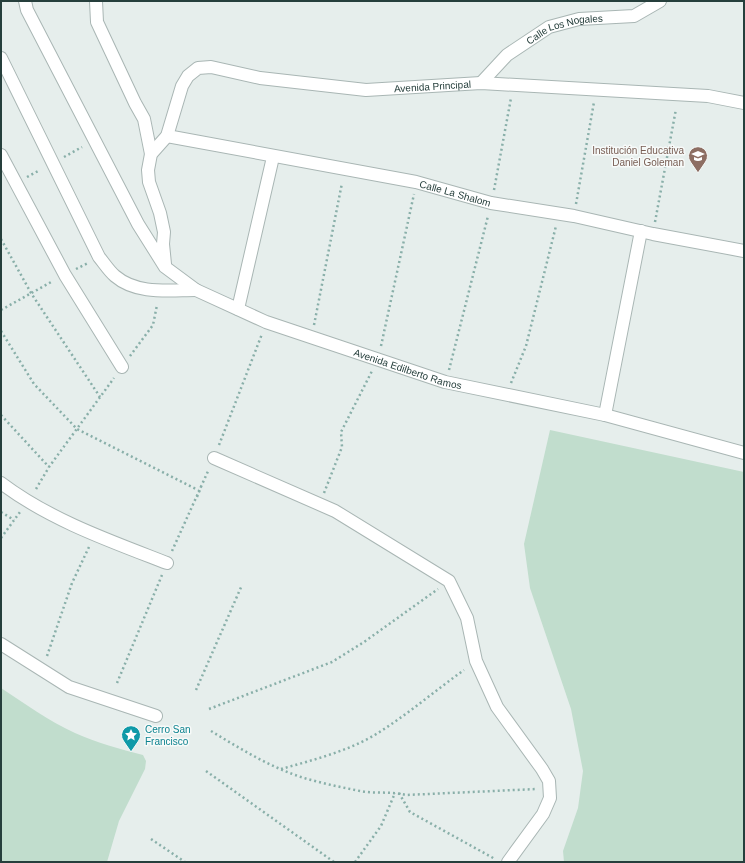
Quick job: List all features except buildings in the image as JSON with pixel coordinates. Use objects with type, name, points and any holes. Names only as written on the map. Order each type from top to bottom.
[{"type":"street","name":"Avenida Edilberto Ramos","points":[[25,1],[27,10],[138,224],[165,267],[196,290],[266,322],[446,382],[605,415],[744,453]]},
{"type":"street","points":[[96,1],[97,22],[135,104],[144,119],[152,154]]},
{"type":"street","name":"Calle Los Nogales","points":[[481,83],[507,55],[549,27],[578,19],[634,16],[660,1]]},
{"type":"street","points":[[1,58],[99,257],[114,276],[126,283],[150,290],[196,290]]},
{"type":"street","name":"Avenida Principal","points":[[167,136],[182,86],[188,76],[198,68],[210,67],[260,78],[366,90],[481,83],[708,96],[744,102]]},
{"type":"street","points":[[165,267],[163,244],[164,232],[160,213],[149,182],[148,170],[152,154],[167,136]]},
{"type":"street","name":"Calle La Shalom","points":[[167,136],[273,157],[416,182],[492,203],[574,216],[744,251]]},
{"type":"street","points":[[1,155],[65,275],[122,367]]},
{"type":"street","points":[[238,309],[273,157]]},
{"type":"street","points":[[605,415],[647,232]]},
{"type":"street","points":[[214,458],[335,511],[449,581],[467,618],[476,661],[497,707],[549,781],[550,798],[543,814],[508,862]]},
{"type":"street","points":[[1,483],[28,502],[95,536],[167,563]]},
{"type":"street","points":[[1,644],[69,687],[156,716]]},
{"type":"path","points":[[446,382],[492,203],[514,85]]},
{"type":"path","points":[[574,216],[596,90]]},
{"type":"path","points":[[647,232],[679,94]]},
{"type":"path","points":[[312,337],[345,169]]},
{"type":"path","points":[[506,394],[526,346],[559,214]]},
{"type":"path","points":[[1,239],[31,293],[100,397]]},
{"type":"path","points":[[1,310],[99,257]]},
{"type":"path","points":[[1,538],[28,502],[49,467],[152,325],[160,290]]},
{"type":"path","points":[[1,331],[34,384],[77,429],[198,490]]},
{"type":"path","points":[[1,415],[49,467]]},
{"type":"path","points":[[117,683],[167,563],[214,458]]},
{"type":"path","points":[[1,512],[14,520]]},
{"type":"path","points":[[47,656],[72,583],[95,536]]},
{"type":"path","points":[[209,709],[332,662],[364,642],[449,581]]},
{"type":"path","points":[[196,690],[242,585]]},
{"type":"path","points":[[280,769],[322,757],[377,733],[476,661]]},
{"type":"path","points":[[211,731],[240,749],[280,769],[314,781],[368,792],[399,793],[406,795],[549,788]]},
{"type":"path","points":[[206,771],[334,862]]},
{"type":"path","points":[[355,862],[381,826],[395,793]]},
{"type":"path","points":[[399,793],[410,812],[500,862]]},
{"type":"path","points":[[151,839],[185,862]]},
{"type":"green space","points":[[550,430],[744,472],[744,862],[564,862],[563,851],[578,808],[583,771],[571,709],[530,588],[524,544]]},
{"type":"green space","points":[[1,688],[46,718],[83,737],[143,755],[146,761],[145,769],[119,821],[107,862],[1,862]]},
{"type":"place","name":"Institución Educativa Daniel Goleman","points":[[698,173]]},
{"type":"place","name":"Cerro San Francisco","points":[[131,752]]}]
